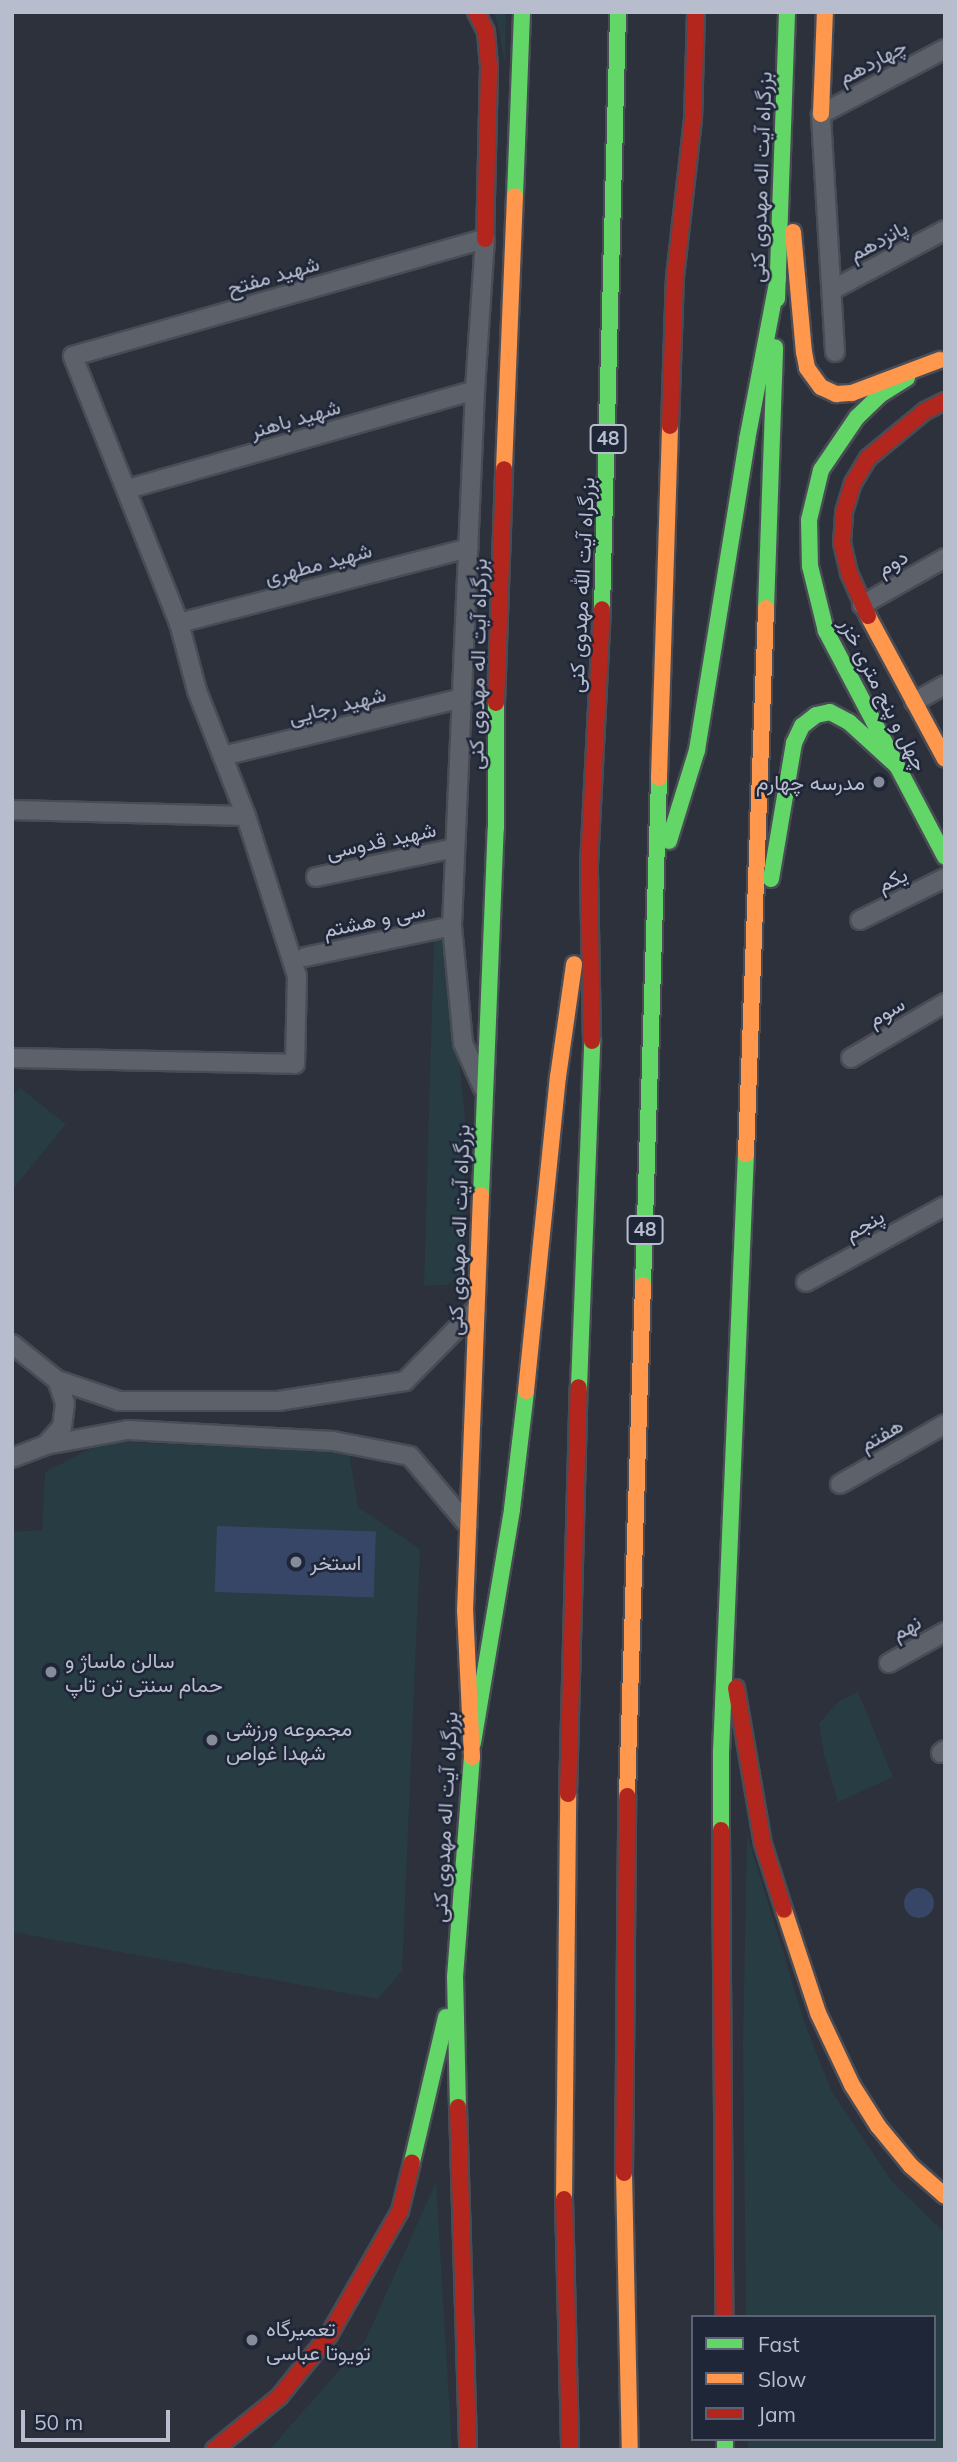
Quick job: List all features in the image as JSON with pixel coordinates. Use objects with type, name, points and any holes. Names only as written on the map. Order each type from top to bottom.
[{"type":"main road","points":[[476,12],[486,32],[489,67],[485,239]]},
{"type":"main road","name":"بزرگراه آیت اله مهدوی کنی","points":[[468,2450],[462,2333],[455,1977],[473,1743],[465,1611],[496,828],[498,620],[522,12]]},
{"type":"main road","name":"بزرگراه آیت الله مهدوی کنی","points":[[589,865],[604,559],[618,12]]},
{"type":"main road","name":"48","points":[[630,2450],[624,2155],[626,1827],[675,277],[693,120],[696,12]]},
{"type":"main road","name":"بزرگراه آیت اله مهدوی کنی","points":[[724,2315],[721,1752],[728,1641],[750,1002],[765,685],[787,12]]},
{"type":"main road","points":[[821,114],[825,12]]},
{"type":"main road","points":[[488,170],[518,109]]},
{"type":"main road","points":[[782,153],[797,254],[804,352],[813,379],[836,394],[852,393],[942,359]]},
{"type":"main road","points":[[488,170],[515,220]]},
{"type":"main road","points":[[656,884],[697,750],[747,440],[778,277]]},
{"type":"main road","points":[[925,411],[911,411],[901,404],[898,393],[904,379],[942,359]]},
{"type":"main road","name":"چهل و پنج متری خزر","points":[[904,379],[857,417],[830,453],[811,500],[810,566],[818,609],[826,631],[945,857]]},
{"type":"main road","name":"چهل و پنج متری خزر","points":[[945,401],[925,411],[868,458],[853,483],[844,512],[842,543],[849,573],[862,605],[945,759]]},
{"type":"main road","points":[[750,1002],[794,743],[802,726],[816,715],[830,712],[849,722],[897,766]]},
{"type":"main road","points":[[473,1743],[512,1509],[547,1203],[558,1077],[589,865]]},
{"type":"main road","name":"48","points":[[570,2450],[562,2138],[573,1546],[592,1058],[589,865]]},
{"type":"main road","points":[[728,1641],[763,1844],[818,2013],[852,2085],[878,2126],[911,2166],[945,2196]]},
{"type":"main road","points":[[214,2450],[279,2397],[329,2335],[400,2211],[455,1977]]},
{"type":"street","name":"چهاردهم","points":[[821,114],[945,49]]},
{"type":"street","points":[[821,114],[835,352]]},
{"type":"street","name":"پانزدهم","points":[[832,290],[945,230]]},
{"type":"street","points":[[485,239],[475,390],[452,926],[463,1043],[485,1092]]},
{"type":"street","name":"شهید مفتح","points":[[128,489],[73,356],[485,239]]},
{"type":"street","name":"شهید باهنر","points":[[128,489],[475,390]]},
{"type":"street","points":[[12,1058],[295,1064],[297,976],[246,816],[197,691],[179,623],[128,489]]},
{"type":"street","name":"شهید مطهری","points":[[179,623],[468,548]]},
{"type":"street","name":"دوم","points":[[862,605],[945,558]]},
{"type":"street","points":[[914,702],[945,685]]},
{"type":"street","name":"شهید رجایی","points":[[223,756],[461,698]]},
{"type":"street","points":[[12,810],[246,816]]},
{"type":"street","name":"شهید قدوسی","points":[[316,877],[455,848]]},
{"type":"street","name":"یکم","points":[[860,920],[945,878]]},
{"type":"street","name":"سی و هشتم","points":[[305,957],[452,926]]},
{"type":"street","name":"سوم","points":[[851,1058],[945,1003]]},
{"type":"street","name":"پنجم","points":[[806,1282],[945,1206]]},
{"type":"street","points":[[17,1352],[57,1380],[119,1401],[278,1402],[405,1381],[476,1309]]},
{"type":"street","points":[[46,1446],[62,1427],[65,1403],[57,1380]]},
{"type":"street","name":"هفتم","points":[[840,1484],[945,1424]]},
{"type":"street","points":[[12,1458],[46,1446],[128,1430],[333,1441],[410,1455],[468,1525]]},
{"type":"street","name":"نهم","points":[[889,1663],[945,1632]]},
{"type":"shaded area","points":[[494,12],[506,12],[505,64],[499,30]]},
{"type":"shaded area","points":[[449,937],[451,1016],[465,1118],[462,1272],[448,1285],[424,1286],[434,939]]},
{"type":"shaded area","points":[[20,1088],[66,1124],[12,1190],[12,1097]]},
{"type":"shaded area","name":"مجموعه ورزشی شهدا غواص","points":[[105,1441],[349,1452],[358,1507],[420,1549],[402,1971],[378,1999],[12,1932],[12,1532],[42,1530],[45,1472]]},
{"type":"shaded area","points":[[858,1692],[893,1777],[838,1802],[824,1755],[819,1723],[838,1702]]},
{"type":"shaded area","points":[[747,1834],[805,2024],[832,2092],[893,2183],[945,2233],[945,2450],[749,2450],[747,2441],[936,2441],[936,2315],[746,2315],[743,2043]]},
{"type":"shaded area","points":[[436,2182],[452,2450],[269,2450],[365,2341]]},
{"type":"water","name":"استخر","points":[[217,1526],[376,1532],[374,1598],[215,1592]]},
{"type":"water","points":[[919,1888],[925,1889],[933,1897],[933,1909],[925,1917],[919,1918],[913,1917],[905,1909],[904,1903],[905,1897],[913,1889]]},
{"type":"traffic: fast","points":[[515,196],[522,12]]},
{"type":"traffic: fast","points":[[602,609],[618,12]]},
{"type":"traffic: fast","points":[[777,299],[787,12]]},
{"type":"traffic: fast","points":[[669,841],[697,750],[747,440],[778,277]]},
{"type":"traffic: fast","points":[[766,608],[775,347]]},
{"type":"traffic: fast","points":[[907,378],[880,395],[857,417],[821,470],[809,520],[810,566],[826,631],[945,857]]},
{"type":"traffic: fast","points":[[481,1195],[496,828],[496,703]]},
{"type":"traffic: fast","points":[[771,879],[794,743],[802,726],[816,715],[830,712],[849,722],[897,766]]},
{"type":"traffic: fast","points":[[643,1285],[659,778]]},
{"type":"traffic: fast","points":[[579,1387],[592,1041]]},
{"type":"traffic: fast","points":[[721,1830],[721,1752],[746,1154]]},
{"type":"traffic: fast","points":[[473,1743],[512,1509],[526,1391]]},
{"type":"traffic: fast","points":[[458,2107],[455,1977],[472,1757]]},
{"type":"traffic: fast","points":[[412,2162],[446,2017]]},
{"type":"traffic: fast","points":[[725,2441],[725,2450]]},
{"type":"traffic: slow","points":[[821,114],[825,12]]},
{"type":"traffic: slow","points":[[504,469],[515,196]]},
{"type":"traffic: slow","points":[[793,232],[804,352],[807,368],[821,387],[836,394],[852,393],[940,360]]},
{"type":"traffic: slow","points":[[659,778],[670,426]]},
{"type":"traffic: slow","points":[[746,1154],[766,608]]},
{"type":"traffic: slow","points":[[868,616],[945,759]]},
{"type":"traffic: slow","points":[[526,1391],[558,1077],[574,964]]},
{"type":"traffic: slow","points":[[472,1757],[465,1611],[481,1195]]},
{"type":"traffic: slow","points":[[627,1796],[643,1285]]},
{"type":"traffic: slow","points":[[564,2199],[568,1794]]},
{"type":"traffic: slow","points":[[784,1910],[818,2013],[852,2085],[878,2126],[911,2166],[945,2196]]},
{"type":"traffic: slow","points":[[624,2173],[630,2450]]},
{"type":"traffic: jam","points":[[476,12],[486,32],[489,67],[485,239]]},
{"type":"traffic: jam","points":[[670,426],[675,277],[693,120],[696,12]]},
{"type":"traffic: jam","points":[[868,616],[849,573],[842,543],[844,512],[853,483],[868,458],[925,411],[945,401]]},
{"type":"traffic: jam","points":[[496,703],[504,469]]},
{"type":"traffic: jam","points":[[592,1041],[589,865],[602,609]]},
{"type":"traffic: jam","points":[[568,1794],[579,1387]]},
{"type":"traffic: jam","points":[[736,1688],[763,1844],[784,1910]]},
{"type":"traffic: jam","points":[[624,2173],[627,1796]]},
{"type":"traffic: jam","points":[[721,1830],[724,2315]]},
{"type":"traffic: jam","points":[[458,2107],[468,2450]]},
{"type":"traffic: jam","points":[[214,2450],[279,2397],[329,2335],[400,2211],[412,2162]]},
{"type":"traffic: jam","points":[[564,2199],[570,2450]]},
{"type":"place","name":"مدرسه چهارم","points":[[879,782]]},
{"type":"place","name":"استخر","points":[[296,1562]]},
{"type":"place","name":"سالن ماساژ و حمام سنتی تن تاپ","points":[[51,1672]]},
{"type":"place","name":"مجموعه ورزشی شهدا غواص","points":[[212,1740]]},
{"type":"place","name":"تعمیرگاه تویوتا عباسی","points":[[252,2340]]}]
